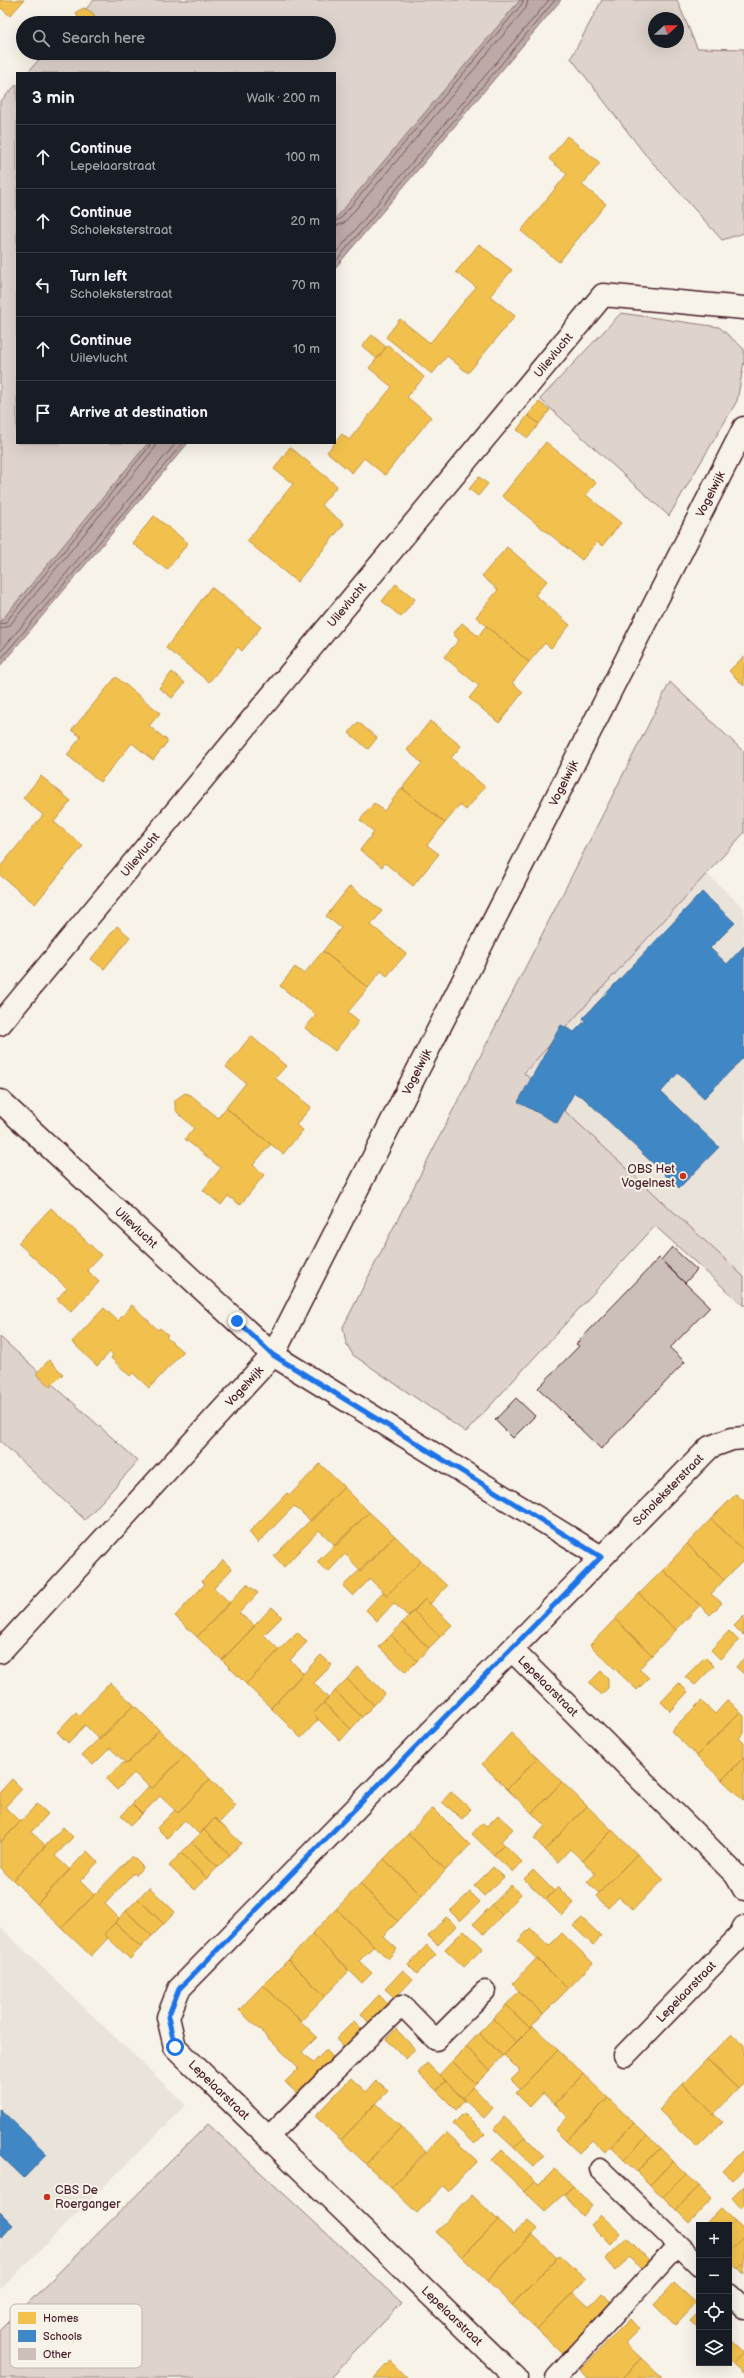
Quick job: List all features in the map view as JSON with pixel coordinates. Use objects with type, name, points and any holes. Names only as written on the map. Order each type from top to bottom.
[{"type":"street","name":"Uilevlucht","points":[[0,1024],[603,295],[744,308]]},
{"type":"street","name":"Vogelwijk","points":[[0,1652],[273,1355],[744,428]]},
{"type":"street","name":"Uilevlucht","points":[[0,1101],[273,1355]]},
{"type":"street","points":[[273,1355],[601,1557]]},
{"type":"street","name":"Scholeksterstraat","points":[[512,1650],[601,1557],[710,1447],[732,1439],[744,1438]]},
{"type":"street","name":"Lepelaarstraat","points":[[516,2378],[175,2047],[168,2017],[179,1989],[512,1650],[736,1875],[744,1889]]},
{"type":"street","name":"Lepelaarstraat","points":[[625,2055],[739,1937],[744,1927]]},
{"type":"lane","points":[[268,2137],[402,2005],[436,2040],[485,1991]]},
{"type":"lane","points":[[600,2169],[696,2262]]},
{"type":"lane","points":[[556,2378],[678,2245]]},
{"type":"lane","points":[[732,2297],[744,2308]]},
{"type":"shaded area","points":[[94,0],[537,0],[336,243],[336,72],[28,72],[39,60],[336,60],[336,16],[79,16]]},
{"type":"shaded area","points":[[602,0],[677,0],[682,12],[648,12],[648,48],[684,48],[684,17],[697,48],[744,49],[744,233],[722,240],[644,153],[571,58]]},
{"type":"shaded area","points":[[16,85],[16,444],[170,444],[0,649],[0,102]]},
{"type":"shaded area","points":[[621,313],[719,327],[744,349],[744,362],[737,401],[669,516],[540,399]]},
{"type":"shaded area","points":[[670,682],[744,752],[744,833],[524,1073],[744,1277],[744,1306],[655,1226],[466,1432],[353,1355],[346,1343],[343,1327]]},
{"type":"shaded area","name":"OBS Het Vogelnest","points":[[697,865],[744,908],[744,1284],[498,1067]]},
{"type":"shaded area","points":[[0,1337],[138,1461],[85,1520],[0,1441]]},
{"type":"shaded area","name":"CBS De Roerganger","points":[[0,1927],[186,2105],[0,2290]]},
{"type":"shaded area","points":[[208,2124],[402,2303],[330,2378],[0,2378],[0,2331],[10,2321],[10,2368],[142,2368],[142,2304],[27,2304]]},
{"type":"water","points":[[520,0],[561,0],[336,267],[336,218]]},
{"type":"water","points":[[147,444],[187,444],[0,666],[0,622]]},
{"type":"building: Homes","points":[[0,0],[24,0],[10,16],[1,8],[0,9]]},
{"type":"building: Homes","points":[[84,8],[93,13],[94,16],[77,16],[76,12]]},
{"type":"building: Homes","points":[[567,136],[600,163],[582,185],[606,204],[559,262],[521,231],[567,174],[549,159]]},
{"type":"building: Homes","points":[[479,244],[512,270],[490,296],[515,316],[468,373],[447,356],[432,374],[386,337],[400,319],[430,343],[476,287],[456,272]]},
{"type":"building: Homes","points":[[372,335],[386,347],[377,359],[362,346]]},
{"type":"building: Homes","points":[[388,345],[424,377],[407,397],[431,417],[385,475],[364,458],[352,473],[327,452],[334,444],[336,444],[336,441],[342,434],[349,440],[392,387],[369,368]]},
{"type":"building: Homes","points":[[539,402],[550,410],[539,424],[528,415]]},
{"type":"building: Homes","points":[[528,415],[539,424],[528,438],[517,430]]},
{"type":"building: Homes","points":[[546,442],[596,483],[586,495],[621,523],[602,546],[597,542],[582,560],[502,496]]},
{"type":"building: Homes","points":[[290,447],[337,486],[321,505],[344,524],[297,582],[247,541],[293,484],[274,469]]},
{"type":"building: Homes","points":[[479,477],[488,484],[478,496],[469,489]]},
{"type":"building: Homes","points":[[154,516],[188,543],[167,570],[132,543]]},
{"type":"building: Homes","points":[[507,547],[547,581],[535,595],[570,625],[551,648],[545,643],[529,662],[476,617],[498,590],[482,576]]},
{"type":"building: Homes","points":[[396,584],[415,599],[401,617],[382,601]]},
{"type":"building: Homes","points":[[211,587],[261,627],[242,651],[238,647],[209,682],[166,648]]},
{"type":"building: Homes","points":[[462,623],[478,636],[486,626],[529,662],[512,683],[523,692],[499,723],[469,698],[479,686],[444,657],[459,640],[453,634]]},
{"type":"building: Homes","points":[[744,656],[744,686],[729,671]]},
{"type":"building: Homes","points":[[172,672],[185,683],[172,698],[159,688]]},
{"type":"building: Homes","points":[[116,677],[160,713],[149,726],[168,741],[153,760],[132,743],[100,782],[67,755],[81,737],[72,730]]},
{"type":"building: Homes","points":[[430,721],[461,746],[451,758],[485,787],[466,810],[460,805],[445,823],[402,788],[422,763],[407,750]]},
{"type":"building: Homes","points":[[358,722],[377,738],[368,749],[349,733]]},
{"type":"building: Homes","points":[[41,776],[71,801],[54,822],[83,846],[35,904],[0,875],[0,867],[43,815],[23,798]]},
{"type":"building: Homes","points":[[402,788],[445,823],[427,845],[439,854],[413,886],[385,863],[382,867],[360,850],[374,832],[360,820],[374,803],[384,811]]},
{"type":"building: Homes","points":[[350,886],[382,911],[371,925],[406,954],[387,976],[381,971],[368,988],[323,951],[341,928],[326,916]]},
{"type":"building: Homes","points":[[117,926],[130,937],[104,969],[91,959]]},
{"type":"building: Homes","points":[[323,951],[368,988],[348,1012],[359,1021],[335,1051],[305,1028],[316,1015],[280,986],[295,967],[304,974]]},
{"type":"building: Homes","points":[[251,1036],[286,1066],[275,1078],[311,1107],[296,1125],[303,1130],[283,1154],[226,1108],[246,1083],[226,1067]]},
{"type":"building: Homes","points":[[185,1093],[191,1095],[218,1118],[226,1108],[271,1144],[253,1165],[264,1175],[240,1205],[228,1196],[221,1205],[203,1190],[221,1168],[185,1139],[194,1128],[177,1112],[175,1100]]},
{"type":"building: Homes","points":[[51,1208],[101,1255],[87,1270],[99,1282],[71,1312],[57,1299],[67,1288],[18,1243]]},
{"type":"building: Homes","points":[[132,1305],[158,1330],[160,1328],[168,1335],[166,1337],[183,1352],[149,1388],[133,1373],[130,1376],[111,1358],[113,1355],[110,1352],[97,1366],[72,1342],[104,1308],[118,1321]]},
{"type":"building: Homes","points":[[49,1360],[63,1374],[50,1387],[36,1374]]},
{"type":"building: Homes","points":[[320,1464],[344,1487],[311,1521],[294,1506],[258,1543],[249,1532],[287,1493],[290,1495]]},
{"type":"building: Homes","points":[[344,1487],[369,1512],[336,1546],[319,1530],[284,1567],[274,1556]]},
{"type":"building: Homes","points":[[736,1494],[744,1501],[744,1551],[711,1519]]},
{"type":"building: Homes","points":[[369,1512],[395,1536],[361,1571],[345,1554],[328,1572],[317,1562]]},
{"type":"building: Homes","points":[[711,1519],[744,1551],[744,1560],[724,1580],[687,1544]]},
{"type":"building: Homes","points":[[395,1536],[421,1561],[387,1595],[370,1579],[353,1596],[343,1586]]},
{"type":"building: Homes","points":[[687,1544],[724,1580],[711,1594],[722,1603],[710,1615],[663,1570]]},
{"type":"building: Homes","points":[[223,1560],[232,1569],[214,1588],[230,1603],[197,1637],[175,1616],[205,1584],[202,1581]]},
{"type":"building: Homes","points":[[421,1561],[447,1586],[430,1604],[425,1599],[408,1616],[394,1603],[377,1621],[366,1610],[383,1592],[387,1595]]},
{"type":"building: Homes","points":[[663,1570],[700,1605],[676,1630],[639,1594]]},
{"type":"building: Homes","points":[[247,1584],[258,1593],[239,1613],[255,1626],[222,1660],[197,1637]]},
{"type":"building: Homes","points":[[639,1594],[676,1630],[652,1655],[615,1619]]},
{"type":"building: Homes","points":[[425,1599],[452,1625],[440,1637],[414,1611]]},
{"type":"building: Homes","points":[[272,1607],[282,1617],[264,1635],[279,1650],[246,1684],[222,1660]]},
{"type":"building: Homes","points":[[414,1611],[440,1637],[429,1648],[402,1623]]},
{"type":"building: Homes","points":[[744,1616],[744,1634],[743,1635],[734,1626]]},
{"type":"building: Homes","points":[[615,1619],[652,1655],[639,1669],[649,1678],[637,1690],[590,1645]]},
{"type":"building: Homes","points":[[402,1623],[429,1648],[417,1661],[391,1635]]},
{"type":"building: Homes","points":[[729,1631],[739,1641],[720,1659],[711,1650]]},
{"type":"building: Homes","points":[[297,1632],[307,1642],[290,1660],[303,1673],[271,1708],[246,1684]]},
{"type":"building: Homes","points":[[391,1635],[417,1661],[406,1672],[379,1647]]},
{"type":"building: Homes","points":[[321,1655],[332,1665],[314,1683],[328,1698],[313,1714],[318,1720],[301,1738],[271,1708]]},
{"type":"building: Homes","points":[[705,1657],[714,1666],[695,1685],[685,1677]]},
{"type":"building: Homes","points":[[744,1658],[744,1674],[736,1667]]},
{"type":"building: Homes","points":[[358,1667],[385,1693],[374,1705],[347,1679]]},
{"type":"building: Homes","points":[[601,1671],[608,1678],[608,1688],[601,1695],[589,1683]]},
{"type":"building: Homes","points":[[347,1679],[374,1705],[362,1717],[335,1691]]},
{"type":"building: Homes","points":[[110,1683],[134,1705],[100,1740],[85,1725],[68,1743],[57,1732],[76,1712],[79,1715]]},
{"type":"building: Homes","points":[[679,1683],[688,1692],[670,1711],[661,1702]]},
{"type":"building: Homes","points":[[335,1691],[362,1717],[351,1729],[324,1703]]},
{"type":"building: Homes","points":[[728,1700],[740,1712],[697,1756],[671,1731],[701,1701],[715,1714]]},
{"type":"building: Homes","points":[[324,1703],[351,1729],[340,1741],[313,1714]]},
{"type":"building: Homes","points":[[134,1705],[159,1730],[127,1764],[110,1748],[93,1765],[82,1755]]},
{"type":"building: Homes","points":[[740,1712],[744,1716],[744,1733],[739,1738],[744,1743],[744,1757],[722,1780],[697,1756]]},
{"type":"building: Homes","points":[[159,1730],[185,1755],[152,1789],[134,1773],[117,1790],[106,1779],[124,1762],[127,1764]]},
{"type":"building: Homes","points":[[511,1733],[537,1758],[507,1789],[482,1764]]},
{"type":"building: Homes","points":[[185,1755],[210,1779],[178,1813],[160,1796],[142,1814],[132,1804],[149,1786],[152,1789]]},
{"type":"building: Homes","points":[[744,1757],[744,1801],[722,1780]]},
{"type":"building: Homes","points":[[537,1758],[562,1782],[532,1813],[507,1789]]},
{"type":"building: Homes","points":[[12,1779],[22,1789],[5,1807],[20,1822],[0,1843],[0,1792]]},
{"type":"building: Homes","points":[[210,1779],[236,1805],[219,1823],[215,1818],[199,1834],[185,1820],[167,1838],[157,1828],[175,1810],[178,1813]]},
{"type":"building: Homes","points":[[562,1782],[587,1806],[545,1850],[534,1838],[545,1826],[532,1813]]},
{"type":"building: Homes","points":[[451,1792],[471,1809],[462,1819],[442,1802]]},
{"type":"building: Homes","points":[[37,1804],[48,1814],[31,1832],[46,1846],[13,1880],[0,1868],[0,1843]]},
{"type":"building: Homes","points":[[132,1804],[142,1814],[131,1825],[121,1816]]},
{"type":"building: Homes","points":[[587,1806],[612,1830],[583,1861],[570,1849],[558,1862],[545,1850]]},
{"type":"building: Homes","points":[[433,1808],[470,1845],[446,1870],[408,1834]]},
{"type":"building: Homes","points":[[498,1815],[513,1829],[501,1841],[504,1844],[494,1855],[472,1834],[482,1823],[486,1827]]},
{"type":"building: Homes","points":[[215,1818],[241,1843],[230,1855],[204,1830]]},
{"type":"building: Homes","points":[[63,1827],[73,1837],[55,1856],[70,1870],[37,1904],[13,1880]]},
{"type":"building: Homes","points":[[204,1830],[230,1855],[218,1867],[192,1842]]},
{"type":"building: Homes","points":[[612,1830],[637,1854],[599,1893],[587,1882],[595,1874],[583,1861]]},
{"type":"building: Homes","points":[[408,1834],[446,1870],[422,1896],[384,1859]]},
{"type":"building: Homes","points":[[192,1842],[218,1867],[207,1878],[181,1853]]},
{"type":"building: Homes","points":[[504,1844],[522,1862],[513,1872],[494,1855]]},
{"type":"building: Homes","points":[[87,1851],[98,1862],[80,1881],[94,1895],[62,1928],[37,1904]]},
{"type":"building: Homes","points":[[181,1853],[207,1878],[195,1890],[169,1866]]},
{"type":"building: Homes","points":[[637,1854],[663,1879],[633,1910],[619,1897],[608,1908],[596,1896]]},
{"type":"building: Homes","points":[[132,1856],[143,1867],[136,1875],[134,1873],[105,1904],[119,1918],[104,1934],[108,1938],[91,1956],[62,1928]]},
{"type":"building: Homes","points":[[384,1859],[422,1896],[398,1921],[360,1884]]},
{"type":"building: Homes","points":[[493,1867],[504,1877],[484,1896],[474,1886]]},
{"type":"building: Homes","points":[[533,1870],[554,1891],[546,1900],[524,1879]]},
{"type":"building: Homes","points":[[360,1884],[398,1921],[383,1936],[397,1949],[388,1959],[336,1909]]},
{"type":"building: Homes","points":[[511,1885],[521,1894],[502,1915],[492,1905]]},
{"type":"building: Homes","points":[[149,1887],[175,1912],[164,1924],[138,1899]]},
{"type":"building: Homes","points":[[558,1887],[574,1903],[562,1916],[546,1900]]},
{"type":"building: Homes","points":[[470,1892],[480,1902],[460,1921],[450,1911]]},
{"type":"building: Homes","points":[[138,1899],[164,1924],[152,1936],[126,1911]]},
{"type":"building: Homes","points":[[492,1905],[502,1915],[484,1934],[473,1924]]},
{"type":"building: Homes","points":[[336,1909],[374,1946],[359,1961],[372,1973],[362,1983],[312,1934]]},
{"type":"building: Homes","points":[[126,1911],[152,1936],[141,1947],[115,1923]]},
{"type":"building: Homes","points":[[446,1917],[456,1926],[438,1945],[428,1936]]},
{"type":"building: Homes","points":[[582,1918],[601,1936],[593,1945],[573,1926]]},
{"type":"building: Homes","points":[[115,1923],[141,1947],[130,1959],[104,1934]]},
{"type":"building: Homes","points":[[530,1928],[549,1946],[562,1933],[593,1963],[568,1989],[518,1941]]},
{"type":"building: Homes","points":[[464,1930],[483,1948],[464,1967],[445,1949]]},
{"type":"building: Homes","points":[[312,1934],[349,1971],[325,1996],[288,1960]]},
{"type":"building: Homes","points":[[427,1945],[436,1955],[417,1974],[408,1965]]},
{"type":"building: Homes","points":[[537,1958],[568,1989],[543,2014],[512,1984]]},
{"type":"building: Homes","points":[[288,1960],[325,1996],[301,2021],[263,1985]]},
{"type":"building: Homes","points":[[403,1970],[413,1979],[395,1998],[385,1989]]},
{"type":"building: Homes","points":[[263,1985],[317,2037],[302,2052],[313,2063],[326,2050],[336,2060],[301,2097],[285,2082],[299,2068],[239,2010]]},
{"type":"building: Homes","points":[[519,1991],[543,2014],[530,2028],[506,2005]]},
{"type":"building: Homes","points":[[379,1995],[388,2004],[370,2024],[361,2014]]},
{"type":"building: Homes","points":[[506,2005],[530,2028],[516,2042],[493,2019]]},
{"type":"building: Homes","points":[[493,2019],[516,2042],[503,2056],[479,2033]]},
{"type":"building: Homes","points":[[354,2021],[363,2030],[345,2049],[336,2039]]},
{"type":"building: Homes","points":[[533,2026],[558,2050],[520,2089],[511,2080],[520,2071],[504,2055]]},
{"type":"building: Homes","points":[[396,2029],[415,2049],[406,2059],[386,2039]]},
{"type":"building: Homes","points":[[479,2033],[503,2056],[490,2070],[466,2047]]},
{"type":"building: Homes","points":[[732,2034],[744,2045],[744,2082],[738,2089],[707,2059]]},
{"type":"building: Homes","points":[[466,2047],[490,2070],[476,2084],[452,2061]]},
{"type":"building: Homes","points":[[558,2050],[583,2074],[555,2104],[543,2093],[530,2107],[516,2093]]},
{"type":"building: Homes","points":[[707,2059],[738,2089],[714,2114],[683,2084]]},
{"type":"building: Homes","points":[[452,2061],[476,2084],[462,2098],[439,2075]]},
{"type":"building: Homes","points":[[427,2063],[445,2081],[437,2091],[418,2073]]},
{"type":"building: Homes","points":[[583,2074],[608,2098],[566,2141],[555,2130],[568,2117],[555,2104]]},
{"type":"building: Homes","points":[[351,2078],[366,2092],[376,2081],[388,2091],[341,2140],[315,2116]]},
{"type":"building: Homes","points":[[445,2081],[465,2100],[456,2110],[437,2091]]},
{"type":"building: Homes","points":[[683,2084],[722,2122],[697,2147],[659,2110]]},
{"type":"building: Homes","points":[[473,2087],[493,2108],[484,2118],[462,2098]]},
{"type":"building: Homes","points":[[608,2098],[634,2123],[605,2153],[592,2140],[579,2153],[566,2141]]},
{"type":"building: Homes","points":[[376,2103],[401,2127],[366,2164],[341,2140]]},
{"type":"building: Homes","points":[[464,2113],[485,2134],[474,2144],[453,2124]]},
{"type":"building: Homes","points":[[504,2117],[525,2137],[514,2148],[494,2129]]},
{"type":"building: Homes","points":[[634,2123],[647,2136],[624,2160],[611,2147]]},
{"type":"building: Homes","points":[[401,2127],[426,2151],[391,2188],[366,2164]]},
{"type":"building: Homes","points":[[446,2132],[477,2161],[448,2191],[443,2186],[417,2213],[391,2188]]},
{"type":"building: Homes","points":[[647,2136],[660,2148],[637,2172],[624,2160]]},
{"type":"building: Homes","points":[[525,2137],[544,2156],[534,2167],[514,2148]]},
{"type":"building: Homes","points":[[660,2148],[673,2161],[650,2185],[637,2172]]},
{"type":"building: Homes","points":[[502,2150],[535,2182],[525,2192],[492,2160]]},
{"type":"building: Homes","points":[[742,2151],[744,2153],[744,2169],[732,2180],[722,2171]]},
{"type":"building: Homes","points":[[673,2161],[686,2174],[663,2197],[650,2185]]},
{"type":"building: Homes","points":[[555,2169],[573,2186],[545,2211],[525,2192],[535,2182],[539,2185]]},
{"type":"building: Homes","points":[[686,2174],[699,2186],[676,2210],[663,2197]]},
{"type":"building: Homes","points":[[573,2186],[592,2206],[583,2216],[564,2195]]},
{"type":"building: Homes","points":[[699,2186],[712,2199],[689,2223],[676,2210]]},
{"type":"building: Homes","points":[[744,2186],[744,2205],[741,2208],[732,2198]]},
{"type":"building: Homes","points":[[472,2195],[498,2220],[462,2257],[436,2232]]},
{"type":"building: Homes","points":[[721,2208],[735,2221],[732,2224],[732,2222],[707,2222]]},
{"type":"building: Homes","points":[[601,2215],[621,2234],[611,2245],[591,2225]]},
{"type":"building: Homes","points":[[498,2220],[513,2234],[528,2220],[538,2229],[487,2281],[462,2257]]},
{"type":"building: Homes","points":[[735,2221],[744,2229],[744,2237],[732,2249],[732,2224]]},
{"type":"building: Homes","points":[[532,2234],[557,2258],[512,2305],[487,2281]]},
{"type":"building: Homes","points":[[744,2237],[744,2263],[738,2269],[732,2264],[732,2249]]},
{"type":"building: Homes","points":[[627,2238],[652,2263],[643,2271],[630,2257],[615,2271],[605,2259]]},
{"type":"building: Homes","points":[[560,2255],[586,2279],[537,2329],[512,2305]]},
{"type":"building: Homes","points":[[744,2263],[744,2275],[738,2269]]},
{"type":"building: Homes","points":[[674,2283],[696,2303],[675,2325],[654,2305]]},
{"type":"building: Homes","points":[[573,2292],[589,2307],[602,2293],[612,2302],[563,2354],[537,2329]]},
{"type":"building: Homes","points":[[696,2315],[696,2327],[690,2321]]},
{"type":"building: Homes","points":[[630,2319],[639,2329],[625,2343],[641,2358],[622,2378],[587,2378],[580,2370]]},
{"type":"building: Homes","points":[[732,2342],[743,2352],[732,2363]]},
{"type":"building: Homes","points":[[743,2352],[744,2374],[732,2363]]},
{"type":"building: Homes","points":[[641,2358],[662,2378],[622,2378]]},
{"type":"building: Homes","points":[[390,2361],[407,2378],[374,2378]]},
{"type":"building: Schools","points":[[702,892],[735,923],[710,948],[727,964],[744,946],[744,1057],[704,1098],[678,1073],[661,1092],[719,1147],[679,1188],[584,1098],[574,1093],[557,1123],[518,1102],[561,1025],[574,1032],[585,1021],[583,1018]]},
{"type":"building: Schools","points":[[0,2109],[47,2154],[24,2178],[0,2155]]},
{"type":"building: Schools","points":[[0,2212],[13,2225],[1,2238],[0,2237]]},
{"type":"building: Other","points":[[672,1247],[697,1270],[685,1283],[661,1260]]},
{"type":"building: Other","points":[[659,1258],[710,1307],[670,1348],[685,1362],[601,1449],[538,1388],[579,1346],[576,1344]]},
{"type":"building: Other","points":[[516,1398],[535,1416],[513,1438],[495,1420]]},
{"type":"place","name":"OBS Het Vogelnest","points":[[683,1176]]},
{"type":"place","name":"CBS De Roerganger","points":[[47,2197]]},
{"type":"route","points":[[175,2047],[168,2017],[179,1989],[512,1650],[601,1557],[579,1542],[273,1355],[237,1321]]}]
